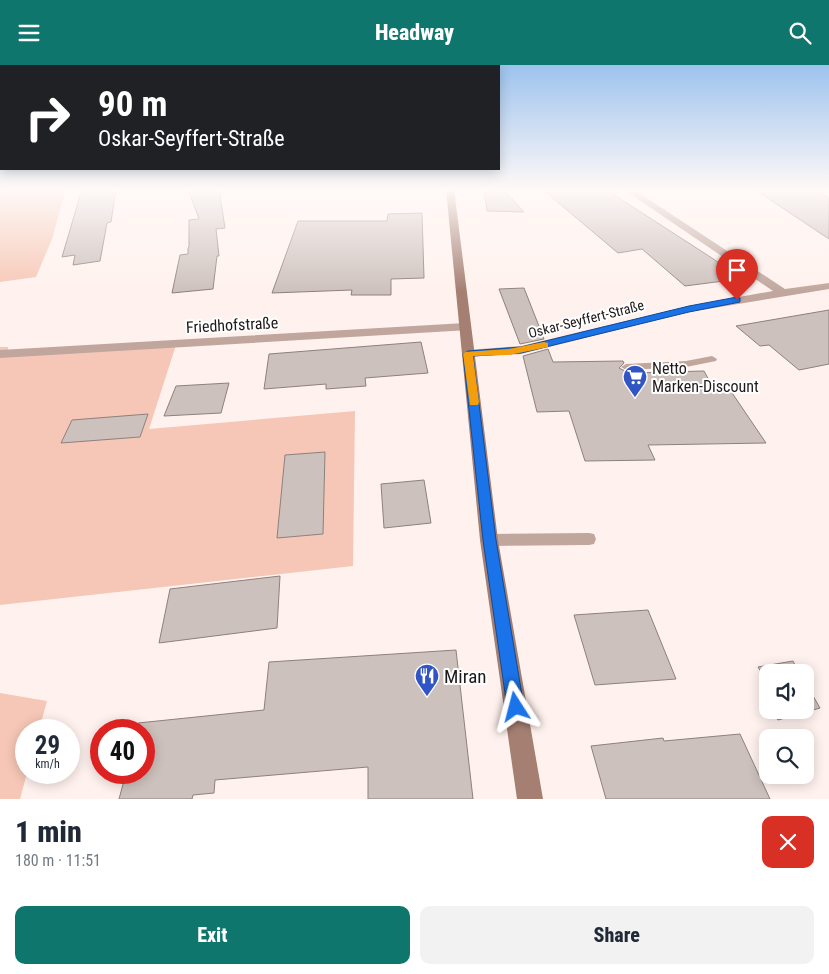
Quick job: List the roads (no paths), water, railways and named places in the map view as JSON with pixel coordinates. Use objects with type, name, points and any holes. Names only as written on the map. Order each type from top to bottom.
[{"type":"street","points":[[454,223],[489,540],[530,799]]},
{"type":"street","points":[[679,223],[782,292]]},
{"type":"street","name":"Oskar-Seyffert-Straße","points":[[468,354],[521,350],[689,309],[782,292],[829,286]]},
{"type":"street","name":"Friedhofstraße","points":[[0,354],[465,327]]},
{"type":"lane","points":[[626,367],[686,364],[712,359]]},
{"type":"lane","points":[[489,540],[589,539]]},
{"type":"place","name":"Netto Marken-Discount","points":[[635,398]]},
{"type":"place","name":"Miran","points":[[427,697]]}]
